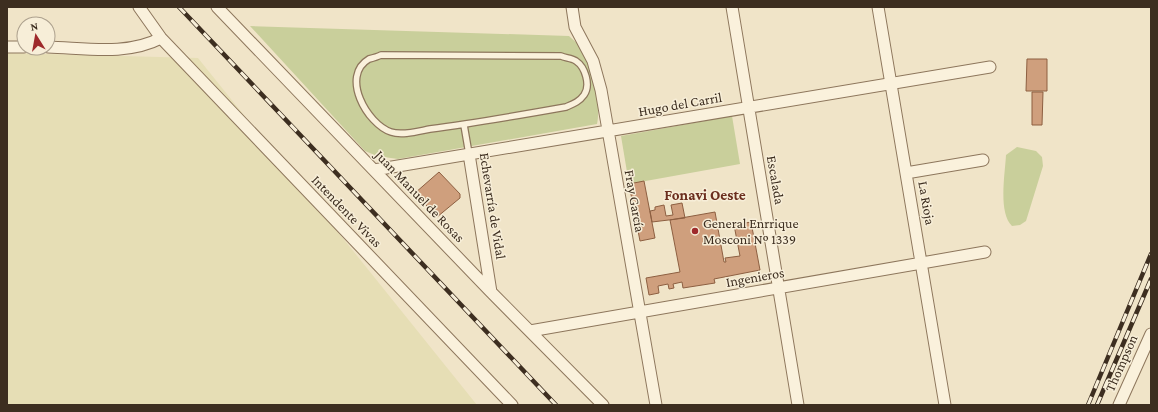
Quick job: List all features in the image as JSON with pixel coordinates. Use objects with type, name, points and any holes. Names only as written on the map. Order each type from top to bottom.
[{"type":"street","name":"Intendente Vivas","points":[[139,7],[161,38],[512,405]]},
{"type":"street","name":"Juan Manuel de Rosas","points":[[217,7],[491,292],[603,405]]},
{"type":"street","name":"Fray García","points":[[572,7],[576,27],[593,61],[601,90],[656,405]]},
{"type":"street","name":"Escalada","points":[[732,7],[798,405]]},
{"type":"street","name":"La Rioja","points":[[878,7],[945,405]]},
{"type":"street","points":[[56,48],[127,49],[146,46],[161,38]]},
{"type":"street","name":"Hugo del Carril","points":[[374,170],[990,67]]},
{"type":"street","name":"Echevarría de Vidal","points":[[469,154],[491,292]]},
{"type":"street","points":[[906,173],[983,160]]},
{"type":"street","name":"Ingenieros","points":[[530,332],[985,252]]},
{"type":"street","name":"Thompson","points":[[1119,405],[1151,334]]},
{"type":"lane","points":[[381,55],[560,56],[576,61],[584,69],[587,82],[585,94],[577,102],[566,107],[464,125],[406,133],[392,133],[380,126],[368,114],[359,99],[356,83],[360,69],[368,60],[381,55]]},
{"type":"lane","name":"Echevarría de Vidal","points":[[464,125],[469,154]]},
{"type":"shaded area","points":[[7,53],[16,53],[16,56],[56,56],[56,54],[198,58],[477,405],[7,405]]},
{"type":"green space","points":[[250,26],[569,36],[581,47],[590,64],[596,85],[598,107],[597,124],[398,159],[377,156],[365,151]]},
{"type":"green space","points":[[732,116],[740,164],[629,184],[621,136]]},
{"type":"green space","points":[[1017,147],[1036,151],[1042,157],[1043,166],[1026,221],[1020,225],[1012,226],[1005,212],[1003,193],[1006,155]]},
{"type":"building","points":[[1027,59],[1047,59],[1047,91],[1026,91]]},
{"type":"building","points":[[1032,92],[1043,92],[1042,125],[1032,125]]},
{"type":"building","points":[[439,172],[460,194],[460,198],[437,217],[415,193]]},
{"type":"building","points":[[644,181],[655,238],[640,241],[629,184]]},
{"type":"building","points":[[682,203],[685,218],[652,222],[650,211],[655,210],[655,207],[664,205],[666,216],[673,215],[671,205]]},
{"type":"building","points":[[715,212],[724,262],[726,262],[725,258],[740,256],[734,225],[751,222],[760,270],[714,279],[715,283],[683,288],[682,282],[673,284],[674,288],[669,289],[668,284],[658,286],[659,293],[649,295],[646,278],[680,272],[670,220]]},
{"type":"railway","points":[[179,7],[556,405]]},
{"type":"railway","points":[[1088,405],[1151,254]]},
{"type":"railway","points":[[1097,405],[1151,279]]},
{"type":"place","name":"General Enrrique Mosconi Nº 1339","points":[[695,231]]},
{"type":"district","name":"Fonavi Oeste","points":[[705,195]]}]
